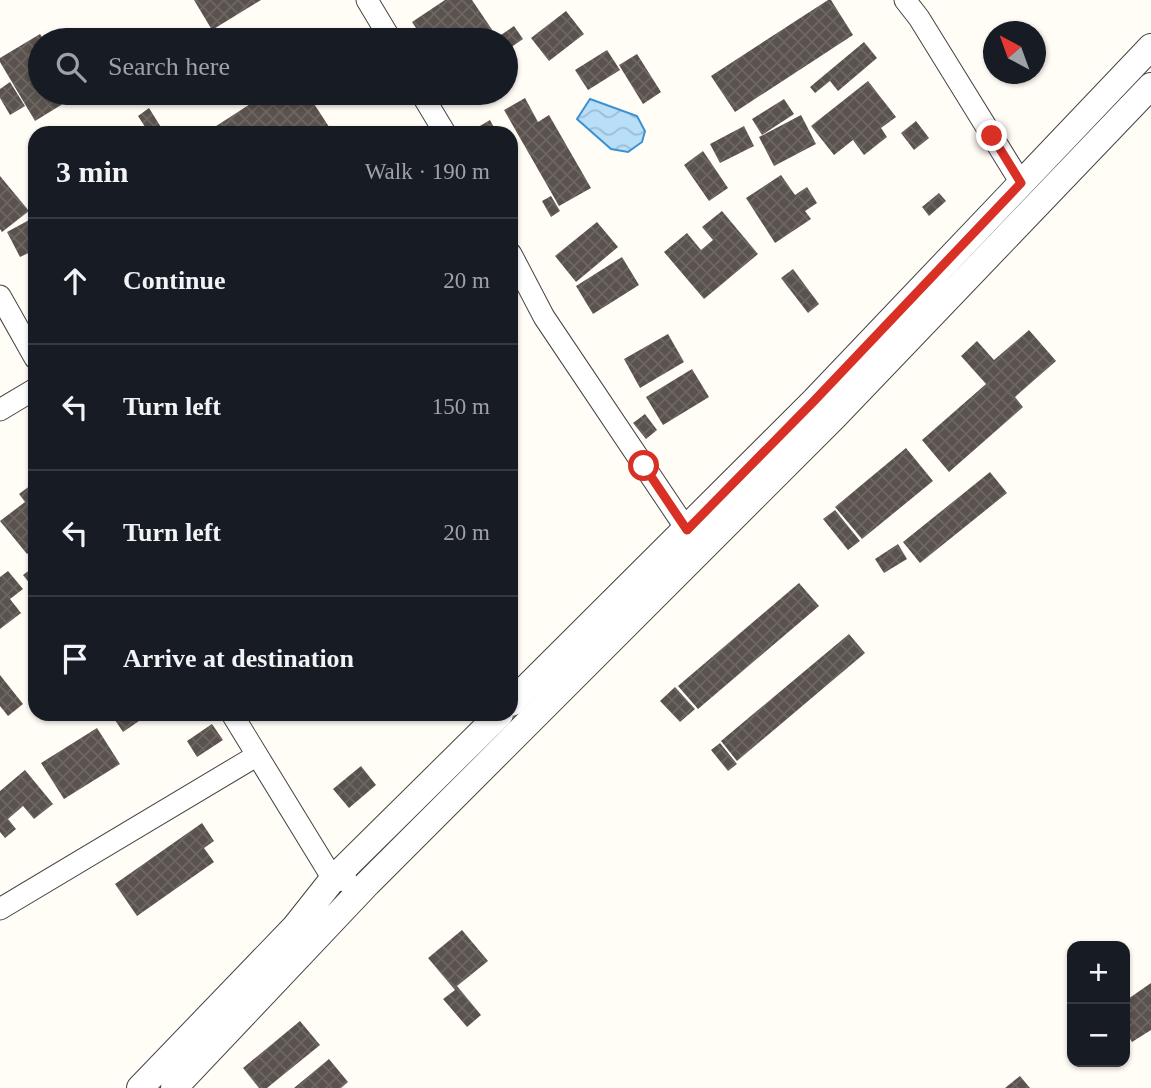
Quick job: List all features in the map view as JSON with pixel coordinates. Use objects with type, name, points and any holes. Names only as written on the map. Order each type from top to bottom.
[{"type":"street","points":[[367,0],[384,28]]},
{"type":"street","points":[[905,0],[919,18],[1021,183]]},
{"type":"street","points":[[518,696],[814,401],[1151,47]]},
{"type":"street","points":[[174,1088],[368,883],[834,418],[1151,86]]},
{"type":"street","points":[[428,105],[441,126]]},
{"type":"street","points":[[518,267],[544,317],[687,530]]},
{"type":"street","points":[[0,296],[28,346]]},
{"type":"street","points":[[0,410],[28,392]]},
{"type":"street","points":[[236,721],[333,879]]},
{"type":"street","points":[[141,1088],[295,927],[333,879],[493,721]]},
{"type":"street","points":[[0,909],[256,756]]},
{"type":"street","points":[[333,879],[368,883]]},
{"type":"water","points":[[590,99],[637,116],[645,131],[642,142],[628,152],[611,149],[577,119]]},
{"type":"building","points":[[194,0],[261,0],[215,28],[211,28]]},
{"type":"building","points":[[445,0],[472,0],[491,28],[416,28],[412,22]]},
{"type":"building","points":[[831,0],[853,35],[735,112],[711,76]]},
{"type":"building","points":[[566,11],[584,34],[549,61],[531,38]]},
{"type":"building","points":[[28,41],[28,105],[61,105],[35,121],[0,58]]},
{"type":"building","points":[[864,42],[877,58],[838,91],[830,81],[815,93],[810,87]]},
{"type":"building","points":[[607,50],[620,70],[588,90],[575,70]]},
{"type":"building","points":[[637,54],[661,92],[643,104],[619,65]]},
{"type":"building","points":[[868,81],[896,117],[881,128],[887,137],[864,155],[853,140],[834,155],[811,126]]},
{"type":"building","points":[[10,82],[25,106],[10,115],[0,98],[0,89]]},
{"type":"building","points":[[525,98],[538,122],[549,115],[591,188],[559,206],[518,134],[518,126],[513,126],[504,110],[518,105],[518,102]]},
{"type":"building","points":[[784,99],[794,114],[762,135],[752,119]]},
{"type":"building","points":[[249,105],[315,105],[328,126],[216,126]]},
{"type":"building","points":[[149,108],[160,126],[144,126],[138,116]]},
{"type":"building","points":[[801,115],[816,144],[774,166],[759,137]]},
{"type":"building","points":[[490,120],[493,126],[480,126]]},
{"type":"building","points":[[916,121],[929,138],[914,150],[901,133]]},
{"type":"building","points":[[744,126],[754,146],[720,163],[710,144]]},
{"type":"building","points":[[703,151],[728,188],[709,201],[684,165]]},
{"type":"building","points":[[781,175],[795,195],[807,187],[817,203],[805,211],[811,219],[775,243],[746,198]]},
{"type":"building","points":[[0,176],[28,212],[2,232]]},
{"type":"building","points":[[939,193],[946,201],[929,216],[922,207]]},
{"type":"building","points":[[551,196],[560,211],[551,217],[542,201]]},
{"type":"building","points":[[722,211],[758,254],[704,299],[664,252],[687,233],[701,250],[713,240],[702,227]]},
{"type":"building","points":[[28,221],[28,253],[20,257],[7,232]]},
{"type":"building","points":[[597,222],[618,247],[576,282],[555,256]]},
{"type":"building","points":[[622,257],[639,285],[593,314],[576,286]]},
{"type":"building","points":[[793,269],[819,304],[808,313],[781,278]]},
{"type":"building","points":[[1029,330],[1056,361],[1015,397],[1023,407],[949,472],[922,440],[986,384],[961,356],[977,341],[994,360]]},
{"type":"building","points":[[668,334],[684,362],[640,388],[624,359]]},
{"type":"building","points":[[692,369],[709,397],[663,425],[646,397]]},
{"type":"building","points":[[645,414],[657,430],[646,439],[633,423]]},
{"type":"building","points":[[906,448],[933,481],[862,539],[835,507]]},
{"type":"building","points":[[990,472],[1007,493],[920,563],[903,542]]},
{"type":"building","points":[[28,487],[27,554],[0,521],[25,502],[19,494]]},
{"type":"building","points":[[835,510],[860,541],[848,550],[823,519]]},
{"type":"building","points":[[898,544],[907,559],[884,573],[875,559]]},
{"type":"building","points":[[8,571],[23,589],[10,599],[21,613],[0,629],[0,577]]},
{"type":"building","points":[[799,583],[819,606],[698,709],[678,686]]},
{"type":"building","points":[[849,634],[865,653],[737,761],[721,741]]},
{"type":"building","points":[[0,675],[23,704],[8,716],[0,706]]},
{"type":"building","points":[[675,687],[695,709],[680,722],[660,701]]},
{"type":"building","points":[[116,721],[139,721],[123,732]]},
{"type":"building","points":[[212,724],[223,740],[197,757],[187,741]]},
{"type":"building","points":[[97,728],[120,764],[64,799],[41,763]]},
{"type":"building","points":[[720,743],[737,764],[728,771],[711,750]]},
{"type":"building","points":[[361,766],[376,785],[349,808],[333,789]]},
{"type":"building","points":[[25,770],[53,804],[34,819],[23,806],[8,819],[16,829],[5,838],[0,832],[0,791]]},
{"type":"building","points":[[202,823],[214,841],[204,848],[214,862],[137,916],[115,884]]},
{"type":"building","points":[[462,930],[488,961],[457,986],[481,1015],[467,1027],[443,999],[455,990],[428,958]]},
{"type":"building","points":[[1151,983],[1151,1030],[1132,1042],[1130,1039],[1130,998]]},
{"type":"building","points":[[300,1021],[320,1045],[267,1088],[259,1088],[243,1068]]},
{"type":"building","points":[[329,1059],[348,1082],[341,1088],[294,1088]]},
{"type":"building","points":[[1020,1076],[1030,1088],[1005,1088]]},
{"type":"route","points":[[644,466],[687,530],[1021,183],[992,136]]}]
